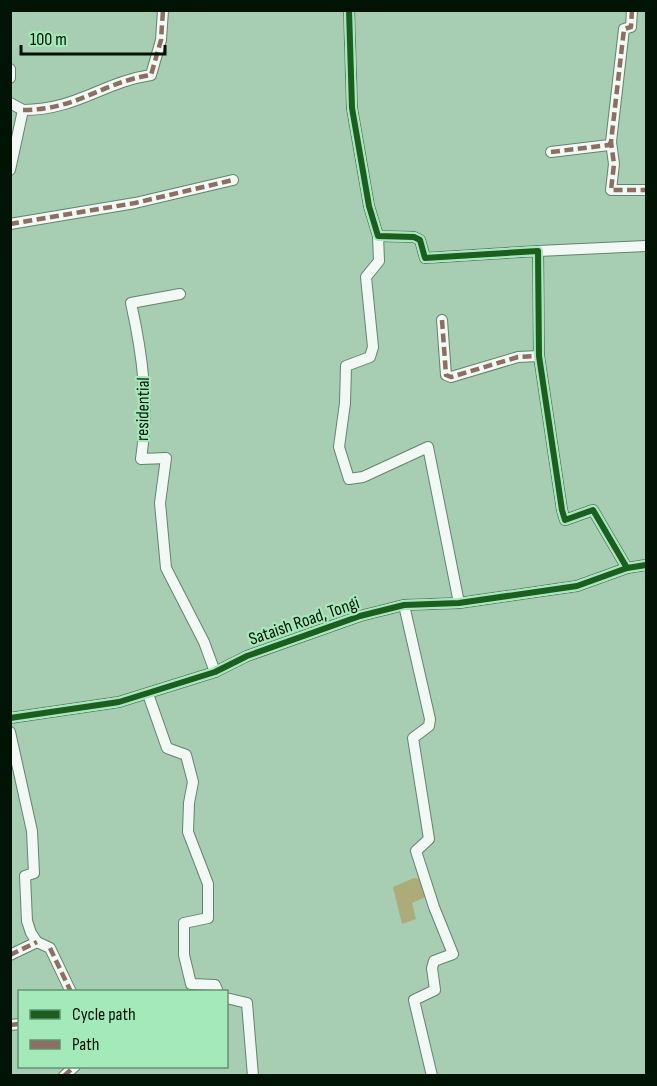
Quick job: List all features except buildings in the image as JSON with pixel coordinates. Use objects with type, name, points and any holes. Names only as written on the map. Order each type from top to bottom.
[{"type":"street","points":[[10,103],[23,110],[42,110],[72,104],[129,78],[151,75],[161,40],[163,10]]},
{"type":"street","points":[[349,10],[352,108],[369,206],[378,236],[379,261],[366,277],[373,347],[370,357],[346,366],[345,402],[339,447],[349,479],[363,477],[428,447],[459,603]]},
{"type":"street","points":[[632,10],[631,27],[624,29],[611,142],[614,164],[611,190],[646,190]]},
{"type":"street","points":[[10,69],[10,78]]},
{"type":"street","points":[[10,170],[23,110]]},
{"type":"street","points":[[551,152],[599,147],[609,145],[611,142]]},
{"type":"street","points":[[10,224],[135,203],[233,180]]},
{"type":"street","points":[[378,236],[414,237],[420,240],[425,258],[646,246]]},
{"type":"street","points":[[538,251],[538,356],[550,445],[565,520],[593,510],[627,568]]},
{"type":"street","name":"residential","points":[[180,294],[131,303],[146,387],[146,426],[141,459],[166,458],[160,503],[166,568],[204,642],[215,672]]},
{"type":"street","points":[[442,320],[446,375],[451,377],[518,357],[538,356]]},
{"type":"street","name":"Sataish Road, Tongi","points":[[10,718],[119,702],[148,694],[215,672],[247,656],[360,616],[404,605],[459,603],[577,586],[627,568],[646,565]]},
{"type":"street","points":[[404,605],[430,719],[429,726],[413,738],[429,839],[416,851],[434,907],[452,945],[453,954],[434,961],[432,968],[435,990],[414,1000],[432,1076]]},
{"type":"street","points":[[148,694],[167,748],[186,755],[193,782],[188,832],[208,884],[208,918],[184,923],[184,955],[191,984],[216,985],[217,990]]},
{"type":"street","points":[[10,732],[32,831],[34,873],[25,876],[27,921],[37,942],[50,948],[70,990]]},
{"type":"street","points":[[10,955],[37,942]]},
{"type":"street","points":[[228,999],[247,1004],[253,1076]]},
{"type":"shaded area","points":[[414,878],[420,879],[428,896],[412,903],[416,919],[402,924],[393,887]]},
{"type":"marked path","points":[[23,110],[59,106],[118,83],[151,75],[161,40],[163,10]]},
{"type":"marked path","points":[[632,10],[631,27],[624,29],[611,142],[614,164],[611,190],[646,190]]},
{"type":"marked path","points":[[551,152],[609,145],[611,142]]},
{"type":"marked path","points":[[10,224],[135,203],[233,180]]},
{"type":"marked path","points":[[442,320],[446,375],[451,377],[518,357],[539,356]]},
{"type":"marked path","points":[[10,955],[37,942]]},
{"type":"marked path","points":[[50,948],[70,990]]},
{"type":"marked path","points":[[10,1025],[18,1024]]},
{"type":"marked path","points":[[64,1076],[73,1068]]},
{"type":"cycle path","points":[[349,10],[352,108],[369,206],[378,236],[414,237],[420,240],[425,258],[538,251],[539,356],[562,510],[565,520],[593,510],[627,568]]},
{"type":"cycle path","points":[[10,718],[119,702],[215,672],[247,656],[360,616],[404,605],[459,603],[577,586],[627,568],[646,565]]}]
